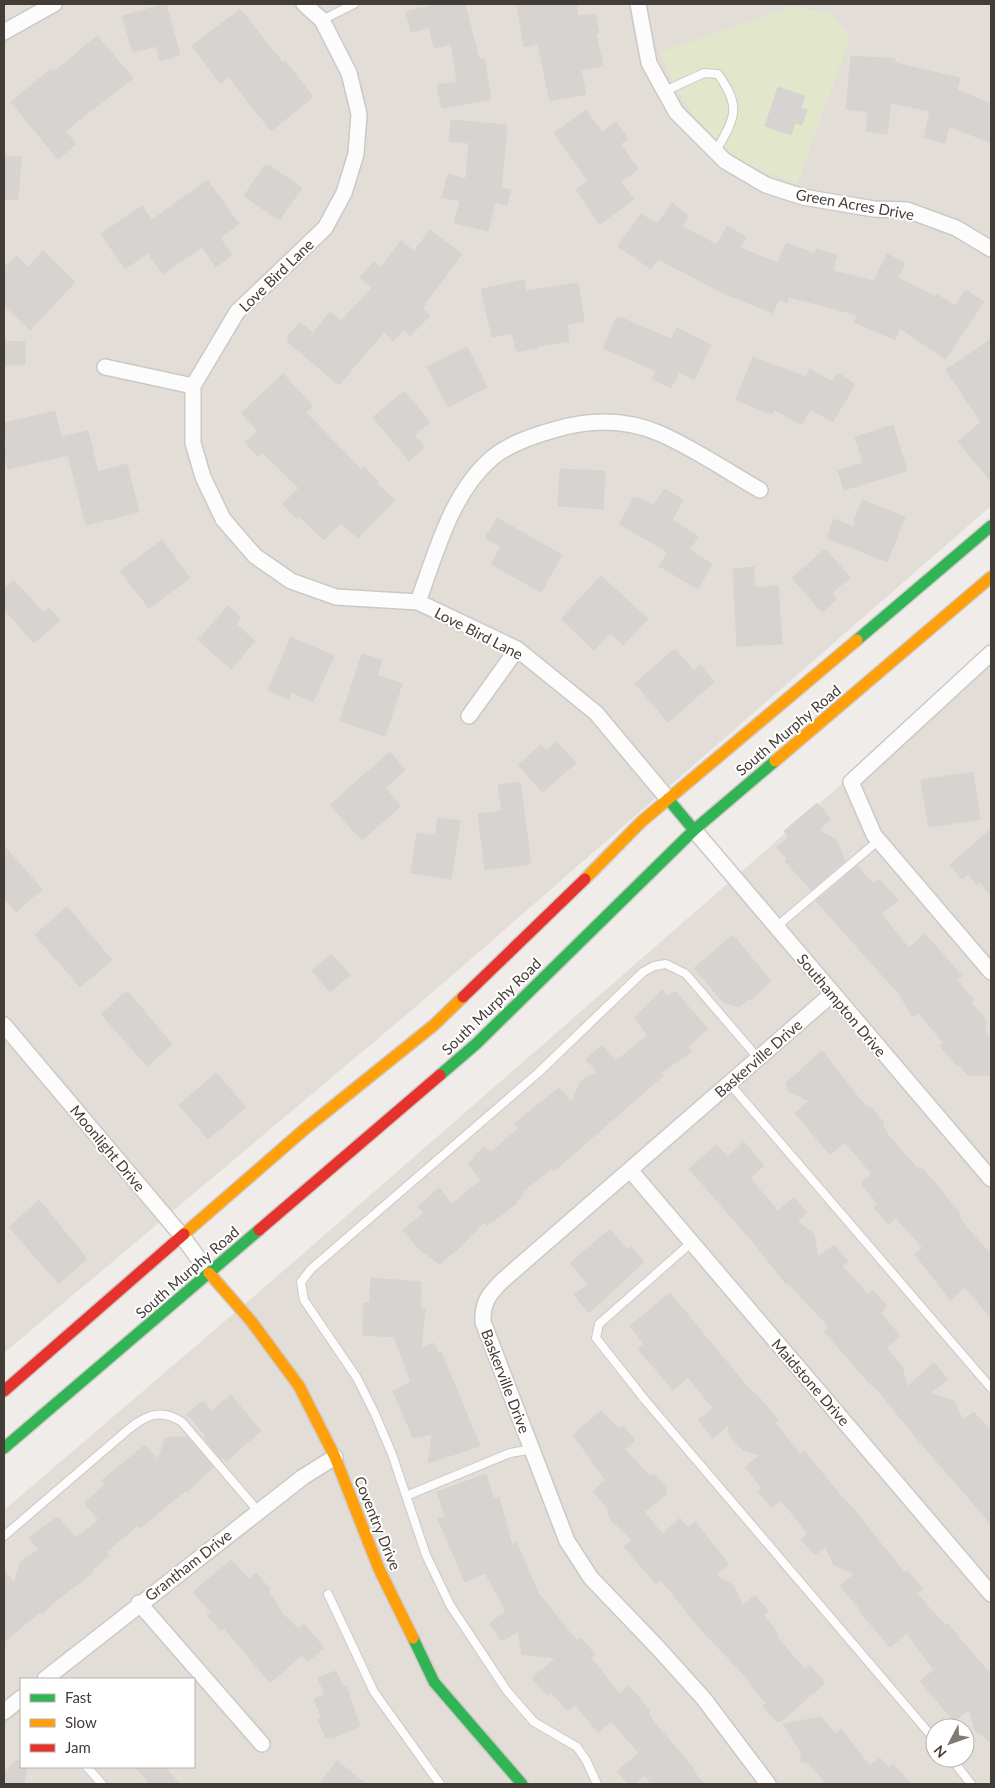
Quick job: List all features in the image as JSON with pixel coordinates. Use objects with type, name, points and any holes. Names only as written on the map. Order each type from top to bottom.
[{"type":"main road","name":"South Murphy Road","points":[[4,1391],[306,1128],[434,1025],[563,902],[641,822],[991,526]]},
{"type":"main road","name":"South Murphy Road","points":[[4,1448],[476,1044],[694,830],[991,577]]},
{"type":"main road","points":[[668,799],[694,830]]},
{"type":"main road","name":"Coventry Drive","points":[[209,1273],[251,1321],[299,1386],[335,1456],[380,1569],[434,1682],[522,1784]]},
{"type":"street","points":[[4,32],[54,4]]},
{"type":"street","name":"Love Bird Lane","points":[[304,4],[322,20],[349,73],[359,114],[356,154],[344,193],[325,228],[237,312],[193,386],[193,443],[203,477],[223,519],[255,556],[291,581],[336,597],[418,602],[517,649],[596,713],[668,799]]},
{"type":"street","name":"Green Acres Drive","points":[[638,4],[649,64],[676,112],[725,161],[766,185],[837,204],[907,210],[956,228],[991,249]]},
{"type":"street","points":[[105,367],[193,386]]},
{"type":"street","points":[[418,602],[444,529],[466,488],[492,458],[532,436],[577,423],[613,420],[660,434],[760,490]]},
{"type":"street","points":[[469,716],[517,649]]},
{"type":"street","points":[[991,653],[851,782],[874,835],[991,972]]},
{"type":"street","name":"Southampton Drive","points":[[694,830],[991,1179]]},
{"type":"street","name":"Baskerville Drive","points":[[768,1784],[704,1699],[659,1648],[591,1578],[567,1541],[483,1322],[482,1307],[490,1293],[502,1281],[832,994]]},
{"type":"street","name":"Moonlight Drive","points":[[4,1025],[182,1236],[209,1273]]},
{"type":"street","name":"Maidstone Drive","points":[[630,1170],[991,1594]]},
{"type":"street","name":"Grantham Drive","points":[[46,1678],[258,1511],[303,1477],[335,1456]]},
{"type":"street","points":[[139,1603],[262,1744]]},
{"type":"street","points":[[4,1712],[20,1699]]},
{"type":"lane","points":[[322,20],[354,4]]},
{"type":"lane","points":[[665,91],[704,73],[718,74],[731,92],[734,111],[729,127],[716,151]]},
{"type":"lane","points":[[776,927],[879,840]]},
{"type":"lane","points":[[597,1784],[586,1760],[577,1747],[534,1722],[507,1691],[476,1648],[450,1605],[426,1555],[392,1454],[375,1414],[356,1378],[304,1300],[301,1282],[311,1269],[538,1073],[643,972],[654,966],[666,964],[686,974],[758,1058]]},
{"type":"lane","points":[[729,1083],[991,1388]]},
{"type":"lane","points":[[692,1242],[599,1324],[596,1338],[645,1400],[925,1728]]},
{"type":"lane","points":[[4,1536],[130,1428],[143,1418],[156,1415],[170,1414],[182,1422],[258,1511]]},
{"type":"lane","points":[[406,1496],[510,1453],[533,1449]]},
{"type":"lane","points":[[328,1594],[374,1692],[440,1784]]},
{"type":"lane","points":[[88,1768],[102,1784]]},
{"type":"lane","points":[[959,1768],[971,1784]]},
{"type":"shaded area","points":[[4,4],[991,4],[991,506],[418,1005],[4,1353]]},
{"type":"shaded area","points":[[991,654],[991,1784],[4,1784],[4,1510],[274,1279]]},
{"type":"green space","points":[[791,7],[831,13],[850,38],[797,184],[747,163],[726,149],[714,138],[691,112],[673,82],[660,52]]},
{"type":"building","points":[[166,4],[180,55],[160,61],[156,46],[133,52],[122,16]]},
{"type":"building","points":[[439,4],[465,4],[479,59],[484,58],[491,99],[442,108],[437,85],[457,82],[451,44],[434,48],[429,27],[411,32],[406,12]]},
{"type":"building","points":[[517,4],[576,4],[578,16],[595,14],[599,33],[596,34],[603,66],[581,70],[586,94],[550,101],[538,44],[524,47]]},
{"type":"building","points":[[240,9],[313,97],[271,131],[229,77],[221,84],[192,46]]},
{"type":"building","points":[[97,36],[133,78],[65,131],[76,144],[58,159],[11,102],[51,69],[54,72]]},
{"type":"building","points":[[851,56],[895,59],[895,63],[960,78],[957,90],[991,104],[991,143],[949,126],[945,143],[924,138],[930,111],[891,103],[887,134],[866,131],[868,112],[846,109]]},
{"type":"building","points":[[778,87],[805,96],[801,108],[807,110],[802,125],[795,123],[791,135],[765,126]]},
{"type":"building","points":[[586,110],[602,132],[616,122],[628,139],[620,144],[638,169],[621,182],[634,199],[600,224],[576,190],[588,181],[554,133]]},
{"type":"building","points":[[451,120],[507,125],[501,188],[511,190],[507,205],[495,202],[488,231],[454,223],[460,201],[442,197],[448,174],[466,179],[469,143],[449,141]]},
{"type":"building","points":[[4,156],[21,157],[18,200],[4,199]]},
{"type":"building","points":[[264,166],[270,166],[302,188],[279,220],[244,196]]},
{"type":"building","points":[[207,180],[239,224],[220,238],[232,255],[216,267],[202,247],[163,274],[148,253],[125,269],[101,234],[142,206],[152,220]]},
{"type":"building","points":[[672,203],[689,216],[682,226],[717,245],[727,226],[746,237],[740,248],[778,263],[786,243],[815,254],[816,249],[837,255],[833,271],[874,281],[887,254],[905,263],[898,278],[936,297],[937,294],[955,306],[966,290],[984,302],[945,359],[900,328],[895,340],[854,322],[858,315],[789,297],[787,303],[779,299],[773,313],[725,294],[658,259],[651,269],[618,246],[641,214],[657,224]]},
{"type":"building","points":[[430,230],[462,254],[422,308],[430,316],[410,336],[404,330],[393,341],[384,332],[339,385],[288,342],[288,336],[300,322],[313,333],[330,312],[341,321],[372,288],[360,277],[374,262],[381,268],[401,241],[414,251]]},
{"type":"building","points":[[43,251],[75,282],[30,330],[4,305],[4,268],[16,256],[28,267]]},
{"type":"building","points":[[524,280],[526,291],[578,283],[584,321],[567,324],[569,341],[538,346],[538,348],[517,352],[512,333],[492,337],[481,289]]},
{"type":"building","points":[[616,318],[622,318],[671,339],[677,328],[711,345],[694,380],[679,372],[671,388],[652,379],[656,371],[603,348]]},
{"type":"building","points":[[991,339],[991,481],[958,442],[981,422],[946,370]]},
{"type":"building","points":[[4,341],[25,342],[25,365],[4,365]]},
{"type":"building","points":[[467,347],[487,387],[448,407],[427,367]]},
{"type":"building","points":[[753,357],[806,377],[810,369],[832,382],[838,373],[855,384],[833,422],[811,409],[801,425],[774,409],[772,414],[736,400]]},
{"type":"building","points":[[283,374],[313,406],[306,413],[362,470],[364,467],[378,481],[376,483],[395,500],[358,538],[341,523],[324,540],[299,516],[297,519],[283,504],[299,488],[263,453],[258,457],[245,442],[258,431],[241,413]]},
{"type":"building","points":[[404,391],[430,422],[414,435],[425,447],[409,461],[373,417]]},
{"type":"building","points":[[55,411],[61,437],[88,431],[98,472],[127,464],[139,512],[86,525],[68,455],[8,469],[4,452],[4,446],[7,445],[4,423]]},
{"type":"building","points":[[893,425],[907,471],[844,490],[838,471],[863,463],[855,437]]},
{"type":"building","points":[[560,469],[605,471],[603,509],[558,506]]},
{"type":"building","points":[[664,489],[683,500],[672,520],[698,536],[690,550],[712,564],[698,589],[659,566],[668,552],[619,524],[634,498],[640,498],[654,506]]},
{"type":"building","points":[[862,500],[905,517],[887,562],[827,538],[834,519],[856,528],[854,522]]},
{"type":"building","points":[[497,518],[562,555],[541,592],[491,564],[501,547],[485,538]]},
{"type":"building","points":[[162,540],[190,578],[149,608],[120,571]]},
{"type":"building","points":[[825,549],[850,577],[832,593],[837,599],[822,612],[792,578]]},
{"type":"building","points":[[754,567],[755,588],[778,586],[782,644],[737,646],[733,569]]},
{"type":"building","points":[[601,576],[648,619],[623,645],[610,633],[594,650],[561,619]]},
{"type":"building","points":[[14,580],[43,613],[49,608],[60,620],[34,643],[4,609],[4,589]]},
{"type":"building","points":[[228,606],[241,618],[236,624],[255,641],[231,669],[198,640]]},
{"type":"building","points":[[291,637],[334,656],[313,702],[292,692],[288,699],[268,690]]},
{"type":"building","points":[[675,649],[694,671],[700,665],[714,682],[668,722],[635,683]]},
{"type":"building","points":[[362,654],[382,660],[377,675],[402,684],[385,736],[340,721]]},
{"type":"building","points":[[557,742],[576,763],[542,792],[518,765],[541,745],[546,751]]},
{"type":"building","points":[[390,752],[405,770],[385,788],[401,806],[362,840],[330,805]]},
{"type":"building","points":[[973,772],[980,819],[929,827],[921,780]]},
{"type":"building","points":[[520,782],[531,864],[485,870],[478,814],[502,811],[498,785]]},
{"type":"building","points":[[817,803],[831,819],[819,830],[837,841],[845,861],[811,890],[785,861],[787,859],[777,847],[789,837],[784,831]]},
{"type":"building","points":[[438,818],[460,821],[451,879],[411,873],[417,833],[436,836]]},
{"type":"building","points":[[991,829],[991,896],[980,882],[977,885],[968,874],[962,879],[950,865]]},
{"type":"building","points":[[4,846],[42,889],[16,912],[4,898]]},
{"type":"building","points":[[857,866],[873,884],[879,879],[898,900],[881,914],[909,948],[925,934],[962,976],[957,980],[974,1000],[971,1003],[986,1020],[985,1032],[991,1039],[991,1076],[968,1075],[959,1065],[957,1066],[940,1046],[944,1043],[918,1013],[913,1017],[899,994],[816,901]]},
{"type":"building","points":[[67,907],[112,960],[80,987],[35,935]]},
{"type":"building","points":[[733,935],[771,981],[751,1000],[749,998],[739,1007],[723,1002],[694,968]]},
{"type":"building","points":[[331,954],[350,975],[330,992],[312,971]]},
{"type":"building","points":[[662,990],[668,997],[675,991],[708,1029],[688,1046],[692,1051],[661,1073],[663,1076],[554,1171],[552,1168],[522,1192],[524,1194],[516,1201],[517,1203],[487,1226],[484,1222],[458,1249],[439,1264],[418,1248],[403,1230],[424,1213],[418,1207],[439,1188],[452,1204],[481,1180],[468,1164],[474,1159],[473,1157],[484,1147],[491,1152],[519,1128],[515,1123],[559,1088],[572,1102],[580,1082],[597,1072],[586,1059],[602,1045],[616,1061],[648,1035],[634,1018]]},
{"type":"building","points":[[127,991],[172,1044],[147,1066],[101,1014]]},
{"type":"building","points":[[822,1051],[867,1108],[870,1106],[884,1123],[882,1125],[889,1136],[918,1169],[921,1167],[935,1183],[961,1215],[959,1216],[968,1229],[991,1254],[991,1318],[965,1287],[950,1300],[915,1254],[923,1248],[896,1218],[888,1225],[874,1207],[878,1204],[861,1183],[872,1174],[845,1142],[830,1155],[795,1113],[809,1101],[789,1092],[786,1083]]},
{"type":"building","points":[[216,1073],[246,1107],[208,1139],[179,1105]]},
{"type":"building","points":[[744,1142],[764,1166],[750,1178],[778,1211],[794,1197],[807,1213],[797,1221],[814,1234],[818,1257],[834,1245],[848,1261],[842,1266],[868,1294],[872,1290],[887,1306],[880,1313],[900,1336],[886,1348],[902,1366],[907,1387],[934,1363],[948,1379],[930,1393],[954,1401],[963,1420],[974,1412],[991,1431],[991,1524],[912,1433],[879,1391],[870,1384],[824,1331],[829,1327],[788,1283],[786,1284],[754,1243],[689,1169],[716,1145],[728,1157]]},
{"type":"building","points":[[39,1200],[87,1259],[59,1284],[9,1227]]},
{"type":"building","points":[[610,1229],[627,1250],[631,1247],[644,1262],[589,1313],[574,1295],[588,1284],[570,1263]]},
{"type":"building","points":[[371,1278],[421,1282],[420,1309],[425,1309],[421,1349],[434,1343],[438,1353],[441,1352],[480,1446],[428,1463],[432,1434],[413,1438],[393,1391],[411,1382],[394,1337],[363,1335],[364,1303],[370,1303]]},
{"type":"building","points":[[670,1293],[749,1389],[760,1398],[778,1420],[775,1423],[800,1454],[804,1451],[905,1573],[907,1571],[923,1589],[917,1594],[945,1625],[947,1623],[991,1675],[991,1743],[975,1730],[975,1718],[972,1718],[969,1709],[958,1718],[951,1718],[920,1681],[934,1670],[907,1633],[890,1647],[859,1611],[860,1609],[840,1586],[854,1574],[834,1565],[825,1546],[815,1555],[801,1539],[808,1534],[781,1500],[772,1508],[758,1491],[762,1488],[745,1467],[760,1455],[743,1450],[730,1436],[728,1425],[713,1438],[698,1420],[713,1408],[688,1377],[673,1390],[638,1349],[644,1344],[630,1326]]},
{"type":"building","points":[[231,1395],[261,1431],[226,1461],[223,1458],[221,1459],[203,1437],[207,1437],[187,1414],[203,1401],[211,1411]]},
{"type":"building","points":[[601,1411],[619,1429],[623,1426],[635,1440],[625,1449],[650,1477],[654,1474],[666,1488],[666,1494],[644,1512],[663,1534],[680,1518],[688,1528],[695,1522],[729,1564],[716,1575],[734,1586],[743,1606],[755,1595],[768,1611],[763,1615],[777,1632],[777,1637],[805,1670],[810,1666],[825,1683],[781,1721],[777,1722],[763,1706],[766,1703],[749,1683],[750,1681],[703,1632],[661,1580],[656,1584],[624,1547],[632,1540],[611,1520],[608,1514],[610,1511],[593,1491],[606,1480],[573,1435]]},
{"type":"building","points":[[169,1437],[188,1437],[213,1467],[187,1492],[185,1491],[140,1528],[138,1525],[106,1552],[109,1555],[92,1570],[93,1572],[4,1642],[4,1571],[14,1582],[21,1561],[39,1550],[29,1537],[58,1517],[76,1538],[99,1520],[84,1503],[105,1485],[101,1481],[145,1445],[158,1460],[165,1439]]},
{"type":"building","points":[[486,1474],[494,1499],[499,1497],[512,1545],[517,1543],[538,1593],[577,1641],[581,1638],[595,1655],[591,1658],[620,1694],[629,1686],[650,1711],[648,1713],[654,1722],[694,1769],[704,1784],[652,1784],[644,1776],[634,1784],[628,1784],[617,1771],[639,1753],[611,1721],[598,1732],[575,1705],[568,1711],[551,1692],[547,1695],[532,1678],[556,1658],[522,1654],[518,1631],[502,1641],[489,1624],[506,1611],[485,1573],[465,1582],[438,1519],[445,1516],[437,1492]]},
{"type":"building","points":[[231,1560],[249,1579],[256,1573],[270,1589],[268,1591],[283,1614],[298,1629],[304,1624],[324,1648],[308,1661],[302,1655],[270,1683],[224,1628],[221,1631],[207,1615],[211,1612],[193,1592]]},
{"type":"building","points":[[336,1671],[343,1687],[346,1686],[360,1726],[332,1738],[326,1738],[318,1719],[322,1718],[314,1699],[325,1695],[318,1678]]},
{"type":"building","points":[[821,1717],[835,1734],[841,1729],[870,1766],[880,1758],[889,1768],[893,1764],[911,1784],[827,1784],[808,1763],[801,1762],[801,1752],[783,1724]]},
{"type":"building","points":[[20,1758],[20,1768],[27,1768],[24,1784],[4,1784],[4,1772]]},
{"type":"building","points":[[337,1761],[366,1784],[319,1784]]},
{"type":"building","points":[[136,1768],[166,1768],[180,1784],[150,1784]]},
{"type":"traffic: fast","points":[[857,640],[991,526]]},
{"type":"traffic: fast","points":[[440,1075],[476,1044],[694,830],[775,761]]},
{"type":"traffic: fast","points":[[668,799],[694,830]]},
{"type":"traffic: fast","points":[[4,1448],[259,1230]]},
{"type":"traffic: fast","points":[[413,1638],[434,1682],[522,1784]]},
{"type":"traffic: slow","points":[[775,761],[991,577]]},
{"type":"traffic: slow","points":[[585,879],[641,822],[857,640]]},
{"type":"traffic: slow","points":[[184,1234],[306,1128],[434,1025],[463,997]]},
{"type":"traffic: slow","points":[[209,1273],[251,1321],[299,1386],[335,1457],[379,1569],[413,1638]]},
{"type":"traffic: jam","points":[[463,997],[585,879]]},
{"type":"traffic: jam","points":[[259,1230],[440,1075]]},
{"type":"traffic: jam","points":[[4,1391],[184,1234]]}]
